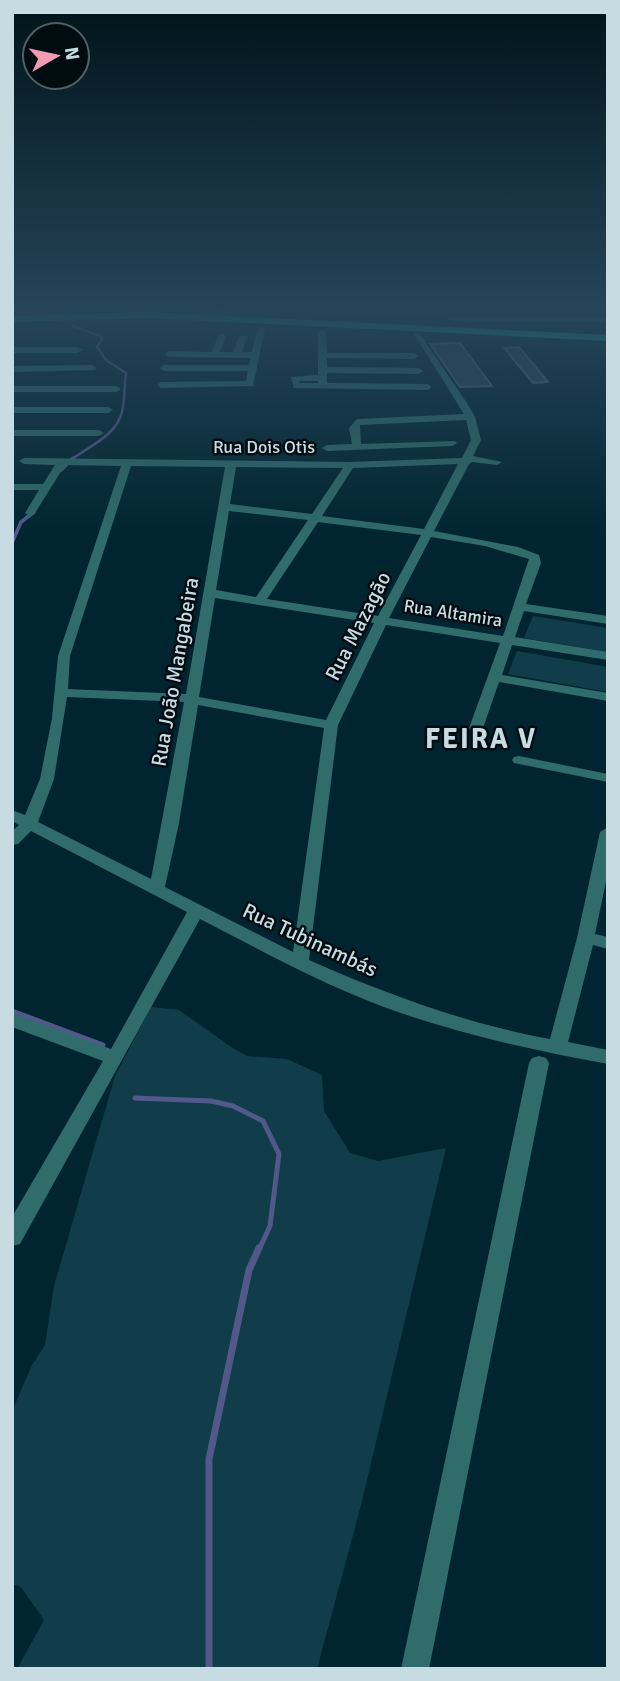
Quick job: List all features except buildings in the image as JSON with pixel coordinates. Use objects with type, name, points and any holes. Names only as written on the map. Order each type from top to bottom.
[{"type":"street","points":[[161,385],[209,384]]},
{"type":"street","points":[[398,384],[428,387]]},
{"type":"street","points":[[449,384],[470,417],[476,446]]},
{"type":"street","points":[[12,389],[116,389]]},
{"type":"street","points":[[12,411],[108,410]]},
{"type":"street","points":[[357,447],[357,422],[470,417]]},
{"type":"street","points":[[12,433],[99,433]]},
{"type":"street","points":[[327,448],[452,443]]},
{"type":"street","name":"Rua Dois Otis","points":[[24,461],[350,465],[476,446],[498,462]]},
{"type":"street","name":"Rua Mazagão","points":[[300,963],[331,725],[382,619],[476,446]]},
{"type":"street","points":[[30,513],[68,462]]},
{"type":"street","points":[[12,840],[29,824],[39,803],[55,747],[64,656],[127,464]]},
{"type":"street","name":"Rua João Mangabeira","points":[[156,887],[171,823],[231,464]]},
{"type":"street","points":[[260,600],[350,465]]},
{"type":"street","points":[[12,487],[48,487]]},
{"type":"street","points":[[225,507],[428,534],[524,550],[535,557],[520,607],[476,728]]},
{"type":"street","name":"Rua Altamira","points":[[209,593],[608,656]]},
{"type":"street","points":[[520,607],[608,620]]},
{"type":"street","points":[[493,677],[608,697]]},
{"type":"street","points":[[62,693],[161,695],[331,725]]},
{"type":"street","points":[[519,760],[608,778]]},
{"type":"street","name":"Rua Tubinambás","points":[[12,815],[300,963],[362,991],[402,1006],[558,1047],[608,1057]]},
{"type":"street","points":[[558,1047],[586,938],[608,832]]},
{"type":"street","points":[[12,1237],[20,1209],[116,1058],[197,910]]},
{"type":"street","points":[[586,938],[608,943]]},
{"type":"street","points":[[12,1020],[116,1058]]},
{"type":"street","points":[[415,1669],[539,1063]]},
{"type":"shaded area","points":[[533,616],[608,628],[608,652],[524,638]]},
{"type":"shaded area","points":[[517,651],[608,667],[608,692],[508,674]]},
{"type":"shaded area","points":[[151,1007],[179,1010],[247,1056],[287,1059],[322,1075],[324,1111],[350,1153],[378,1161],[446,1148],[361,1505],[317,1669],[17,1669],[44,1620],[21,1587],[12,1584],[12,1411],[32,1365],[45,1345],[54,1286],[115,1076]]},
{"type":"waterway","points":[[71,460],[114,428],[122,412],[125,384]]},
{"type":"waterway","points":[[61,470],[71,460]]},
{"type":"waterway","points":[[12,543],[21,522],[34,512]]},
{"type":"waterway","points":[[12,1011],[103,1045]]},
{"type":"waterway","points":[[135,1098],[211,1101],[233,1106],[263,1121],[279,1154],[270,1226],[259,1250]]},
{"type":"waterway","points":[[209,1669],[209,1459],[249,1270],[259,1248]]},
{"type":"district","name":"FEIRA V","points":[[481,738]]}]
